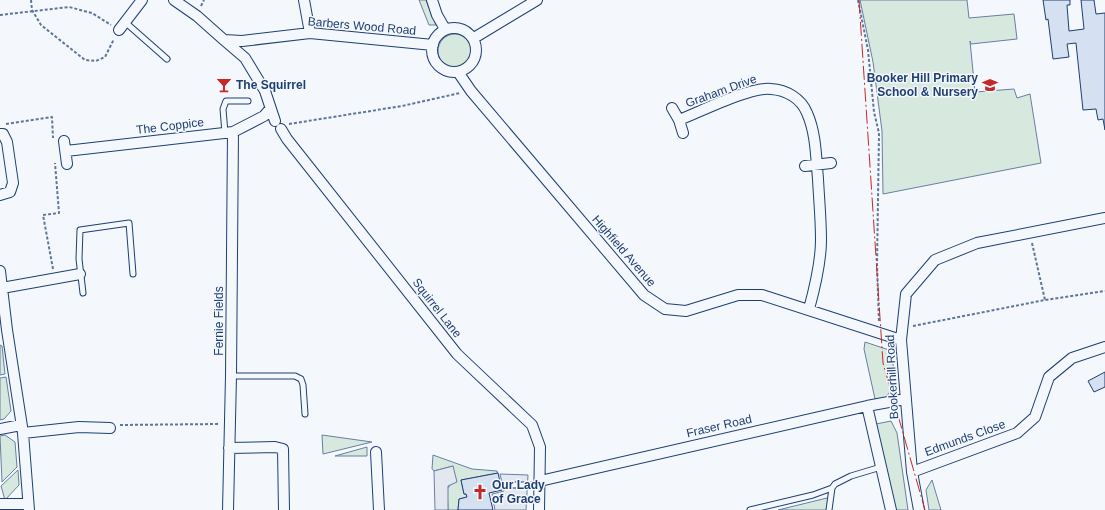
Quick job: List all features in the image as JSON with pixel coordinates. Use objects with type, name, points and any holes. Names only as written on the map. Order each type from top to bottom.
[{"type":"street","points":[[122,26],[142,0]]},
{"type":"street","name":"Squirrel Lane","points":[[174,0],[197,16],[245,58],[265,92],[270,109],[292,145],[457,354],[532,425],[540,447],[539,510]]},
{"type":"street","points":[[304,0],[310,33]]},
{"type":"street","points":[[432,0],[437,15],[445,29]]},
{"type":"street","points":[[474,38],[537,0]]},
{"type":"street","points":[[461,28],[474,38],[476,55],[472,63],[466,69],[458,72],[448,71],[438,65],[433,56],[432,45],[435,39],[445,29],[461,28]]},
{"type":"street","name":"Barbers Wood Road","points":[[224,40],[242,41],[310,33],[432,45]]},
{"type":"street","name":"Highfield Avenue","points":[[458,72],[471,91],[644,295],[665,309],[686,311],[738,295],[762,294],[809,308],[880,334],[901,340]]},
{"type":"street","name":"Graham Drive","points":[[679,120],[754,91],[770,88],[785,92],[797,98],[807,112],[813,129],[817,164],[821,241],[815,287],[809,308]]},
{"type":"street","name":"Graham Drive","points":[[672,108],[679,120],[683,133]]},
{"type":"street","name":"The Coppice","points":[[66,152],[229,132],[264,116],[270,109]]},
{"type":"street","name":"Fernie Fields","points":[[228,510],[231,376],[229,132]]},
{"type":"street","points":[[0,134],[3,134],[7,142],[14,183],[10,192],[0,195]]},
{"type":"street","points":[[64,141],[67,164]]},
{"type":"street","points":[[805,166],[831,163]]},
{"type":"street","name":"Bookerhill Road","points":[[919,510],[912,472],[901,340],[906,294],[935,260],[977,243],[1105,218]]},
{"type":"street","points":[[0,271],[3,331],[22,429],[28,507],[0,504]]},
{"type":"street","points":[[2,288],[80,274]]},
{"type":"street","name":"Edmunds Close","points":[[912,472],[1017,433],[1034,417],[1049,377],[1072,358],[1105,347]]},
{"type":"street","name":"Fraser Road","points":[[540,483],[867,406],[905,399]]},
{"type":"street","points":[[867,406],[890,510]]},
{"type":"street","points":[[0,429],[79,427],[110,428]]},
{"type":"street","points":[[229,448],[275,447],[283,449],[284,510]]},
{"type":"street","points":[[376,452],[379,510]]},
{"type":"lane","points":[[122,26],[167,59]]},
{"type":"lane","points":[[229,132],[223,109],[226,102],[248,101]]},
{"type":"lane","points":[[83,293],[80,274],[80,230],[129,223],[133,274]]},
{"type":"lane","points":[[231,376],[295,376],[301,379],[303,385],[305,414]]},
{"type":"lane","points":[[750,510],[813,495],[832,488],[843,479],[881,467]]},
{"type":"lane","points":[[513,485],[540,483]]},
{"type":"lane","points":[[829,510],[832,488]]},
{"type":"path","points":[[0,15],[32,10],[69,7],[92,13],[122,26],[104,58],[96,62],[85,60],[41,25],[32,10],[31,0]]},
{"type":"path","points":[[858,0],[868,50],[874,112],[879,133],[878,265],[880,334]]},
{"type":"path","points":[[281,125],[402,106],[471,91]]},
{"type":"path","points":[[0,125],[52,117],[53,139]]},
{"type":"path","points":[[54,278],[43,215],[59,213],[55,161]]},
{"type":"path","points":[[1030,232],[1045,300]]},
{"type":"path","points":[[902,328],[1045,300],[1105,292]]},
{"type":"path","points":[[110,428],[111,425],[229,424]]},
{"type":"shaded area","points":[[419,0],[426,0],[436,25],[429,25]]},
{"type":"shaded area","name":"Booker Hill Primary School & Nursery","points":[[860,0],[967,0],[969,18],[1014,14],[1017,39],[971,44],[970,41],[975,92],[1014,89],[1017,98],[1030,94],[1041,163],[883,194],[882,131],[873,62]]},
{"type":"shaded area","points":[[458,34],[465,36],[470,41],[472,51],[470,61],[465,66],[452,68],[445,66],[440,61],[438,48],[440,41],[445,36]]},
{"type":"shaded area","points":[[865,342],[889,350],[892,354],[895,384],[885,399],[875,399],[864,349]]},
{"type":"shaded area","points":[[0,345],[2,346],[5,374],[0,375]]},
{"type":"shaded area","points":[[6,377],[11,411],[4,419],[0,420],[0,378]]},
{"type":"shaded area","points":[[891,421],[897,433],[908,510],[894,510],[876,424]]},
{"type":"shaded area","points":[[5,435],[15,442],[17,467],[2,482],[0,436]]},
{"type":"shaded area","points":[[322,435],[372,442],[323,454]]},
{"type":"shaded area","points":[[367,447],[367,456],[335,456]]},
{"type":"shaded area","points":[[433,455],[472,469],[497,471],[498,473],[461,480],[464,494],[466,494],[467,497],[459,499],[458,510],[448,510],[447,489],[451,484],[453,466],[434,471],[432,469]]},
{"type":"shaded area","points":[[453,466],[457,482],[448,486],[448,510],[435,510],[434,471]]},
{"type":"shaded area","points":[[18,470],[19,485],[5,500],[1,486]]},
{"type":"shaded area","points":[[500,474],[528,475],[526,510],[495,510],[492,494],[504,491]]},
{"type":"shaded area","points":[[932,480],[941,510],[929,510],[926,490]]},
{"type":"shaded area","points":[[827,498],[829,510],[778,510]]},
{"type":"building","points":[[1043,0],[1070,0],[1070,5],[1067,5],[1069,31],[1084,29],[1081,0],[1094,0],[1096,14],[1105,13],[1105,130],[1103,119],[1098,120],[1096,109],[1083,110],[1076,43],[1067,44],[1069,57],[1053,59],[1048,19],[1046,20]]},
{"type":"building","points":[[1105,372],[1105,387],[1094,392],[1088,381]]},
{"type":"building","name":"Our Lady of Grace","points":[[498,473],[502,490],[489,493],[493,510],[458,510],[459,499],[467,497],[466,494],[464,494],[461,480]]},
{"type":"power","points":[[859,0],[883,363],[925,510]]},
{"type":"place","name":"The Squirrel","points":[[224,85]]},
{"type":"place","name":"Booker Hill Primary School & Nursery","points":[[990,85]]},
{"type":"place","name":"Our Lady of Grace","points":[[480,492]]}]
